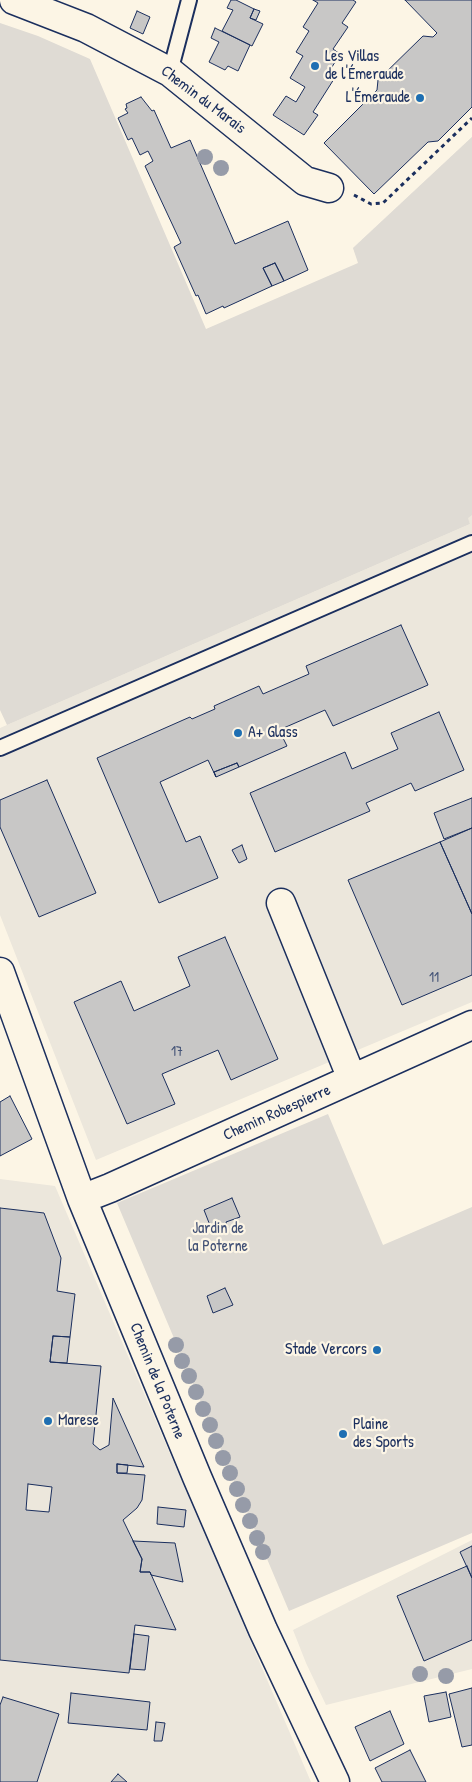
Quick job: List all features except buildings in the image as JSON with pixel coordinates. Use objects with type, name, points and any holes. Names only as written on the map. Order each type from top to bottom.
[{"type":"street","name":"Chemin du Marais","points":[[14,0],[86,28],[170,72],[305,181],[329,188]]},
{"type":"street","points":[[281,903],[352,1079]]},
{"type":"street","name":"Chemin de la Poterne","points":[[0,972],[82,1199],[197,1477],[263,1630],[335,1782]]},
{"type":"street","name":"Chemin Robespierre","points":[[82,1199],[472,1026]]},
{"type":"lane","points":[[170,72],[189,0]]},
{"type":"lane","points":[[0,748],[472,543]]},
{"type":"path","points":[[329,188],[358,196],[371,204],[383,203],[472,118]]},
{"type":"shaded area","points":[[472,137],[472,1002],[96,1160],[0,915],[0,728],[470,524],[353,248]]},
{"type":"shaded area","points":[[0,1179],[55,1186],[311,1782],[0,1782]]},
{"type":"shaded area","points":[[472,1540],[472,1669],[326,1705],[293,1630]]},
{"type":"green space","points":[[0,23],[38,36],[90,59],[206,329],[358,263],[353,248],[472,137],[472,515],[468,518],[470,524],[7,725],[0,710]]},
{"type":"green space","name":"Plaine des Sports","points":[[328,1114],[383,1245],[472,1207],[472,1533],[289,1611],[117,1203]]},
{"type":"place","name":"Les Villas de l'Émeraude","points":[[315,66]]},
{"type":"place","name":"L'Émeraude","points":[[420,98]]},
{"type":"place","name":"A+ Glass","points":[[238,733]]},
{"type":"place","name":"Stade Vercors","points":[[377,1350]]},
{"type":"place","name":"Marese","points":[[48,1421]]},
{"type":"place","name":"Plaine des Sports","points":[[343,1434]]},
{"type":"park label","name":"Jardin de la Poterne","points":[[218,1238]]}]
